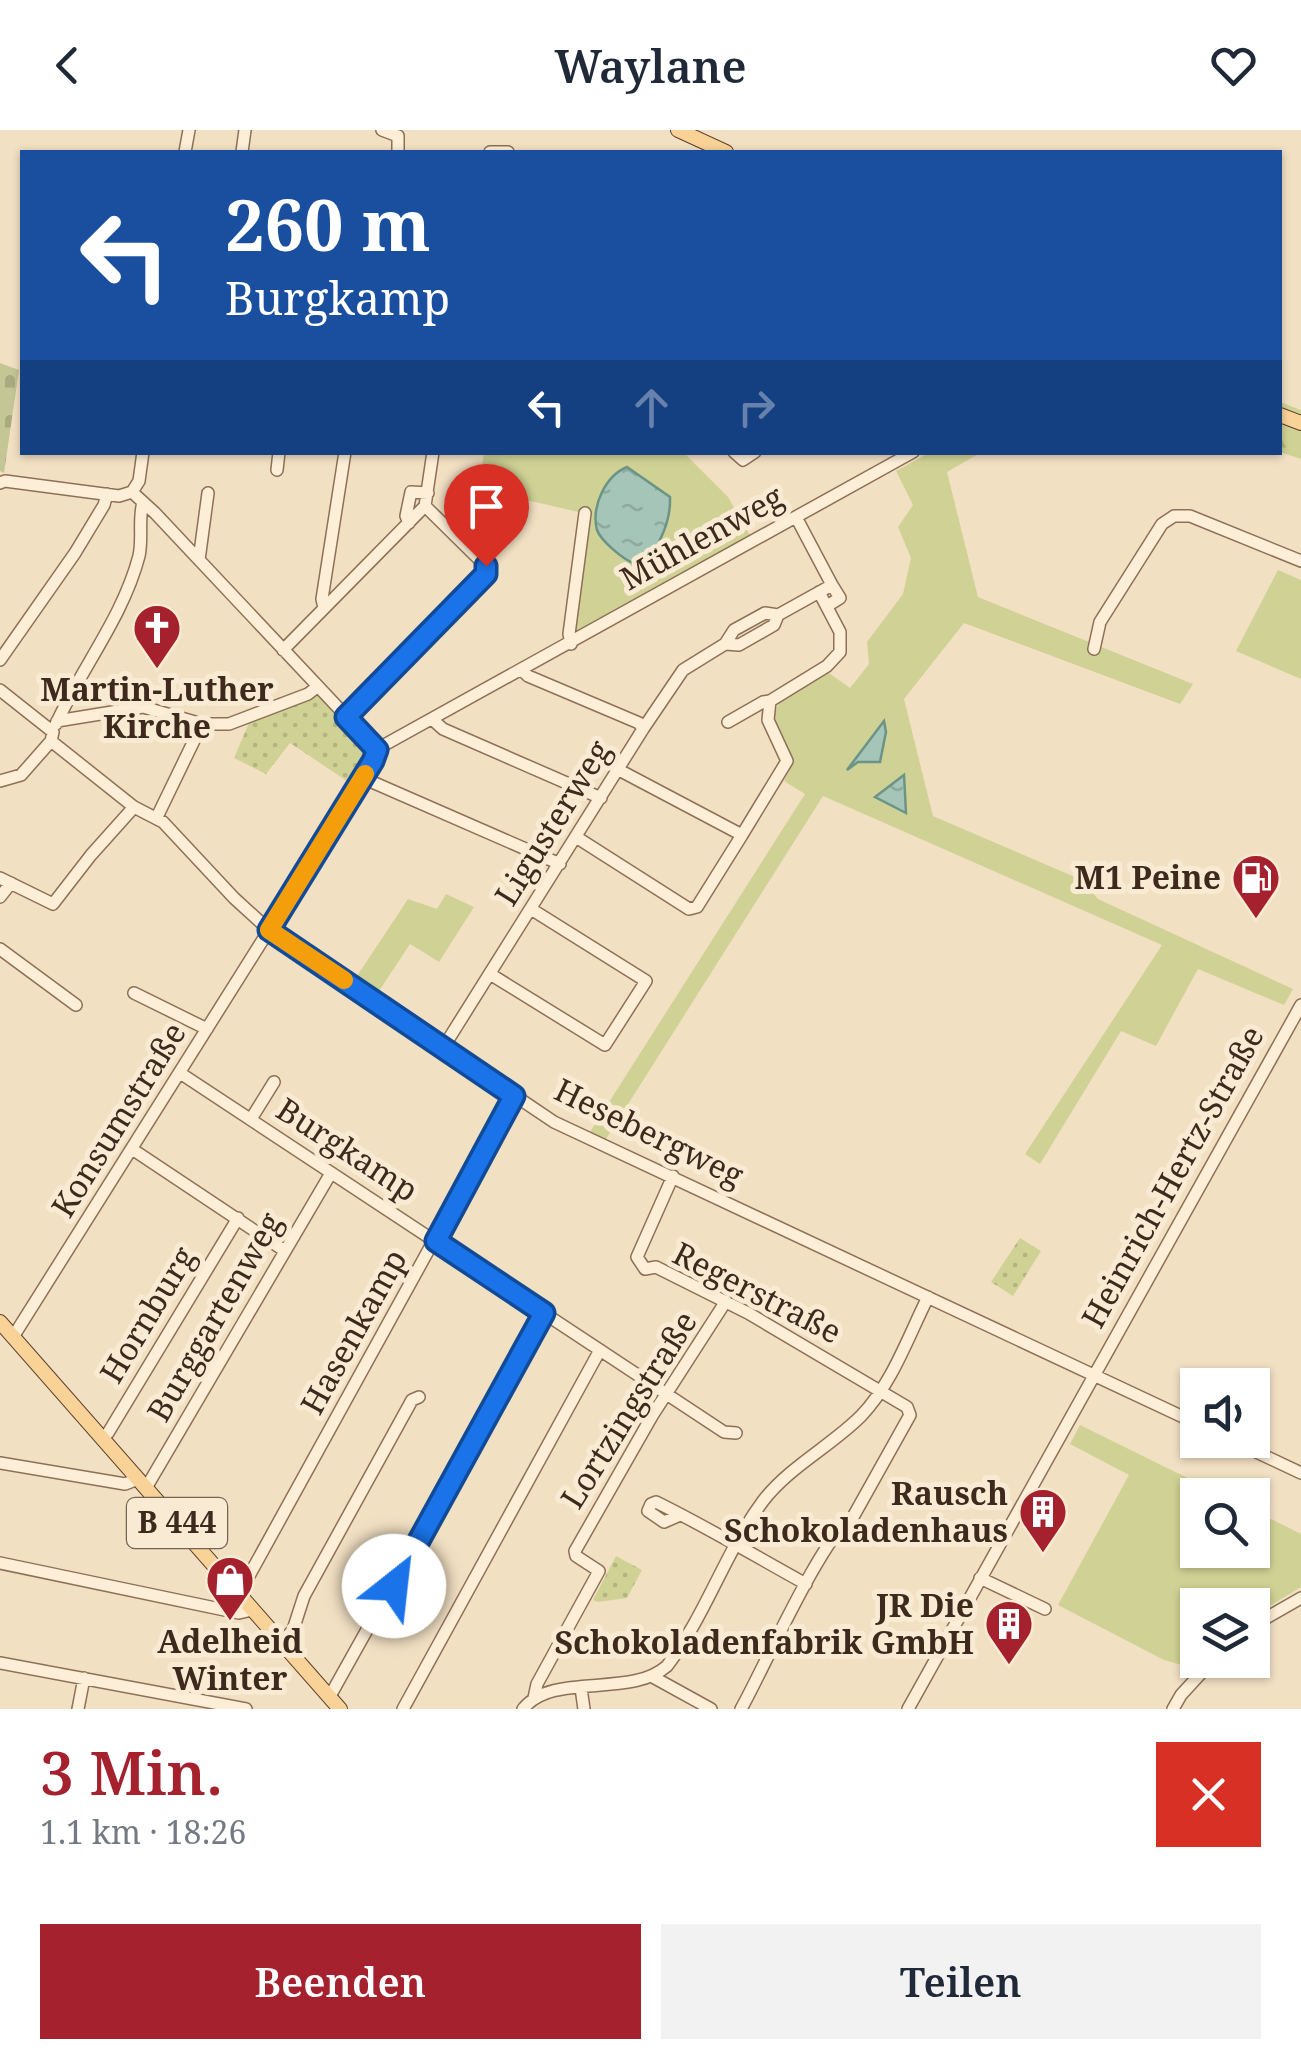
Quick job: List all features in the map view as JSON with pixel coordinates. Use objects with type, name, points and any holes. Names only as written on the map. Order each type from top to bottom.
[{"type":"main road","points":[[678,130],[722,150]]},
{"type":"main road","name":"B 444","points":[[0,1322],[340,1709]]},
{"type":"street","points":[[382,130],[398,136],[398,150]]},
{"type":"street","points":[[2,481],[119,496],[132,492],[142,455]]},
{"type":"street","points":[[277,470],[279,455]]},
{"type":"street","points":[[324,608],[344,455]]},
{"type":"street","points":[[283,650],[409,523],[427,499],[434,455]]},
{"type":"street","name":"Mühlenweg","points":[[377,750],[908,455]]},
{"type":"street","points":[[132,492],[377,750],[269,930]]},
{"type":"street","points":[[346,717],[486,574],[486,566],[427,499],[411,492],[406,516],[409,523]]},
{"type":"street","points":[[199,560],[208,493]]},
{"type":"street","points":[[0,660],[74,553],[107,494]]},
{"type":"street","points":[[0,782],[21,775],[54,731],[114,617],[139,556],[143,502]]},
{"type":"street","name":"Mühlenweg","points":[[571,644],[569,634],[585,513]]},
{"type":"street","points":[[1094,649],[1100,622],[1162,524],[1174,516],[1190,516],[1301,561]]},
{"type":"street","points":[[796,517],[840,598],[827,606]]},
{"type":"street","name":"Ligusterweg","points":[[444,1048],[683,670],[725,644],[734,630],[765,613],[778,615],[832,584]]},
{"type":"street","points":[[728,722],[828,666],[840,652],[840,632],[819,592]]},
{"type":"street","points":[[522,670],[528,676],[639,722],[643,728]]},
{"type":"street","points":[[54,731],[143,707],[202,724],[242,721],[308,694],[317,686]]},
{"type":"street","name":"Hesebergweg","points":[[0,690],[54,731],[134,807],[157,817],[269,930],[566,1128],[1180,1416]]},
{"type":"street","points":[[576,837],[689,908],[697,906],[787,761],[768,720],[770,701]]},
{"type":"street","points":[[180,717],[182,729],[192,743]]},
{"type":"street","points":[[433,720],[443,729],[601,798]]},
{"type":"street","points":[[157,817],[202,724]]},
{"type":"street","points":[[619,770],[742,835]]},
{"type":"street","points":[[362,778],[560,864]]},
{"type":"street","points":[[0,897],[6,881],[53,904],[90,855],[134,807]]},
{"type":"street","points":[[490,974],[606,1045],[646,981],[531,909]]},
{"type":"street","name":"Konsumstraße","points":[[13,1338],[269,930]]},
{"type":"street","points":[[0,949],[76,1005]]},
{"type":"street","points":[[134,993],[207,1029]]},
{"type":"street","name":"Heinrich-Hertz-Straße","points":[[908,1709],[1301,1005]]},
{"type":"street","name":"Burgkamp","points":[[180,1074],[724,1432],[736,1433]]},
{"type":"street","points":[[251,1120],[274,1082]]},
{"type":"street","name":"Hasenkamp","points":[[239,1594],[514,1096]]},
{"type":"street","points":[[132,1149],[285,1251]]},
{"type":"street","name":"Burggartenweg","points":[[142,1484],[331,1173]]},
{"type":"street","name":"Regerstraße","points":[[673,1176],[637,1258],[645,1269],[656,1267],[726,1301],[880,1391]]},
{"type":"street","name":"Hornburg","points":[[102,1438],[238,1218]]},
{"type":"street","points":[[523,1709],[546,1693],[652,1677],[674,1657],[755,1512],[777,1485],[851,1425],[880,1391],[928,1297]]},
{"type":"street","name":"Lortzingstraße","points":[[534,1698],[537,1684],[600,1571],[575,1552],[666,1394],[726,1301]]},
{"type":"street","points":[[330,1696],[544,1313]]},
{"type":"street","points":[[403,1709],[600,1350]]},
{"type":"street","points":[[741,1709],[806,1584],[842,1523],[853,1517],[910,1419],[906,1407],[880,1391]]},
{"type":"street","points":[[282,1642],[293,1630],[304,1596],[412,1400],[419,1397]]},
{"type":"street","points":[[1269,1458],[1301,1473]]},
{"type":"street","points":[[0,1463],[142,1484]]},
{"type":"street","points":[[680,1515],[806,1584]]},
{"type":"street","points":[[0,1563],[239,1613],[252,1610]]},
{"type":"street","points":[[980,1578],[1046,1609]]},
{"type":"street","points":[[1270,1616],[1301,1598]]},
{"type":"street","points":[[0,1663],[204,1705],[246,1709]]},
{"type":"street","points":[[652,1677],[711,1709]]},
{"type":"street","points":[[78,1709],[84,1678]]},
{"type":"street","points":[[1173,1709],[1196,1678]]},
{"type":"street","points":[[581,1688],[584,1709]]},
{"type":"green space","points":[[0,363],[19,370],[4,473],[0,471]]},
{"type":"green space","points":[[1282,403],[1301,410],[1301,459],[1282,453]]},
{"type":"green space","points":[[484,455],[686,455],[728,497],[751,537],[576,634],[587,514],[479,489]]},
{"type":"green space","points":[[925,455],[977,455],[947,472],[978,597],[1193,684],[1180,704],[964,623],[904,699],[933,816],[1082,880],[1098,899],[1293,989],[1284,1005],[1198,969],[1156,1046],[1121,1031],[1040,1164],[1025,1154],[1162,945],[823,796],[606,1139],[590,1132],[805,794],[784,781],[794,763],[773,719],[779,702],[826,671],[850,688],[869,664],[867,642],[903,594],[911,558],[898,527],[913,505],[896,471]]},
{"type":"green space","points":[[1278,570],[1301,580],[1301,679],[1236,651]]},
{"type":"green space","points":[[317,694],[349,723],[362,742],[363,761],[347,781],[290,743],[266,774],[234,758],[249,723]]},
{"type":"green space","points":[[446,894],[474,907],[439,962],[410,944],[377,994],[355,979],[408,899],[437,909]]},
{"type":"green space","points":[[1020,1238],[1041,1251],[1013,1296],[991,1282]]},
{"type":"green space","points":[[1080,1425],[1188,1478],[1180,1478],[1180,1568],[1270,1568],[1270,1518],[1301,1534],[1301,1587],[1270,1606],[1270,1588],[1180,1588],[1180,1664],[1058,1605],[1129,1475],[1070,1444]]},
{"type":"green space","points":[[616,1556],[642,1570],[627,1598],[593,1600]]},
{"type":"water","points":[[627,467],[670,497],[665,527],[656,547],[633,563],[603,539],[596,521],[598,502],[606,485]]},
{"type":"water","points":[[884,721],[886,732],[880,762],[858,762],[847,770]]},
{"type":"water","points":[[904,775],[906,813],[875,797]]},
{"type":"slow traffic","points":[[344,980],[269,930],[365,774]]},
{"type":"place","name":"Martin-Luther Kirche","points":[[157,670]]},
{"type":"place","name":"M1 Peine","points":[[1256,920]]},
{"type":"place","name":"Rausch Schokoladenhaus","points":[[1043,1554]]},
{"type":"place","name":"Adelheid Winter","points":[[230,1622]]},
{"type":"place","name":"JR Die Schokoladenfabrik GmbH","points":[[1009,1666]]},
{"type":"route","points":[[394,1586],[544,1313],[436,1241],[514,1096],[269,930],[377,750],[346,717],[486,574],[486,566]]}]
